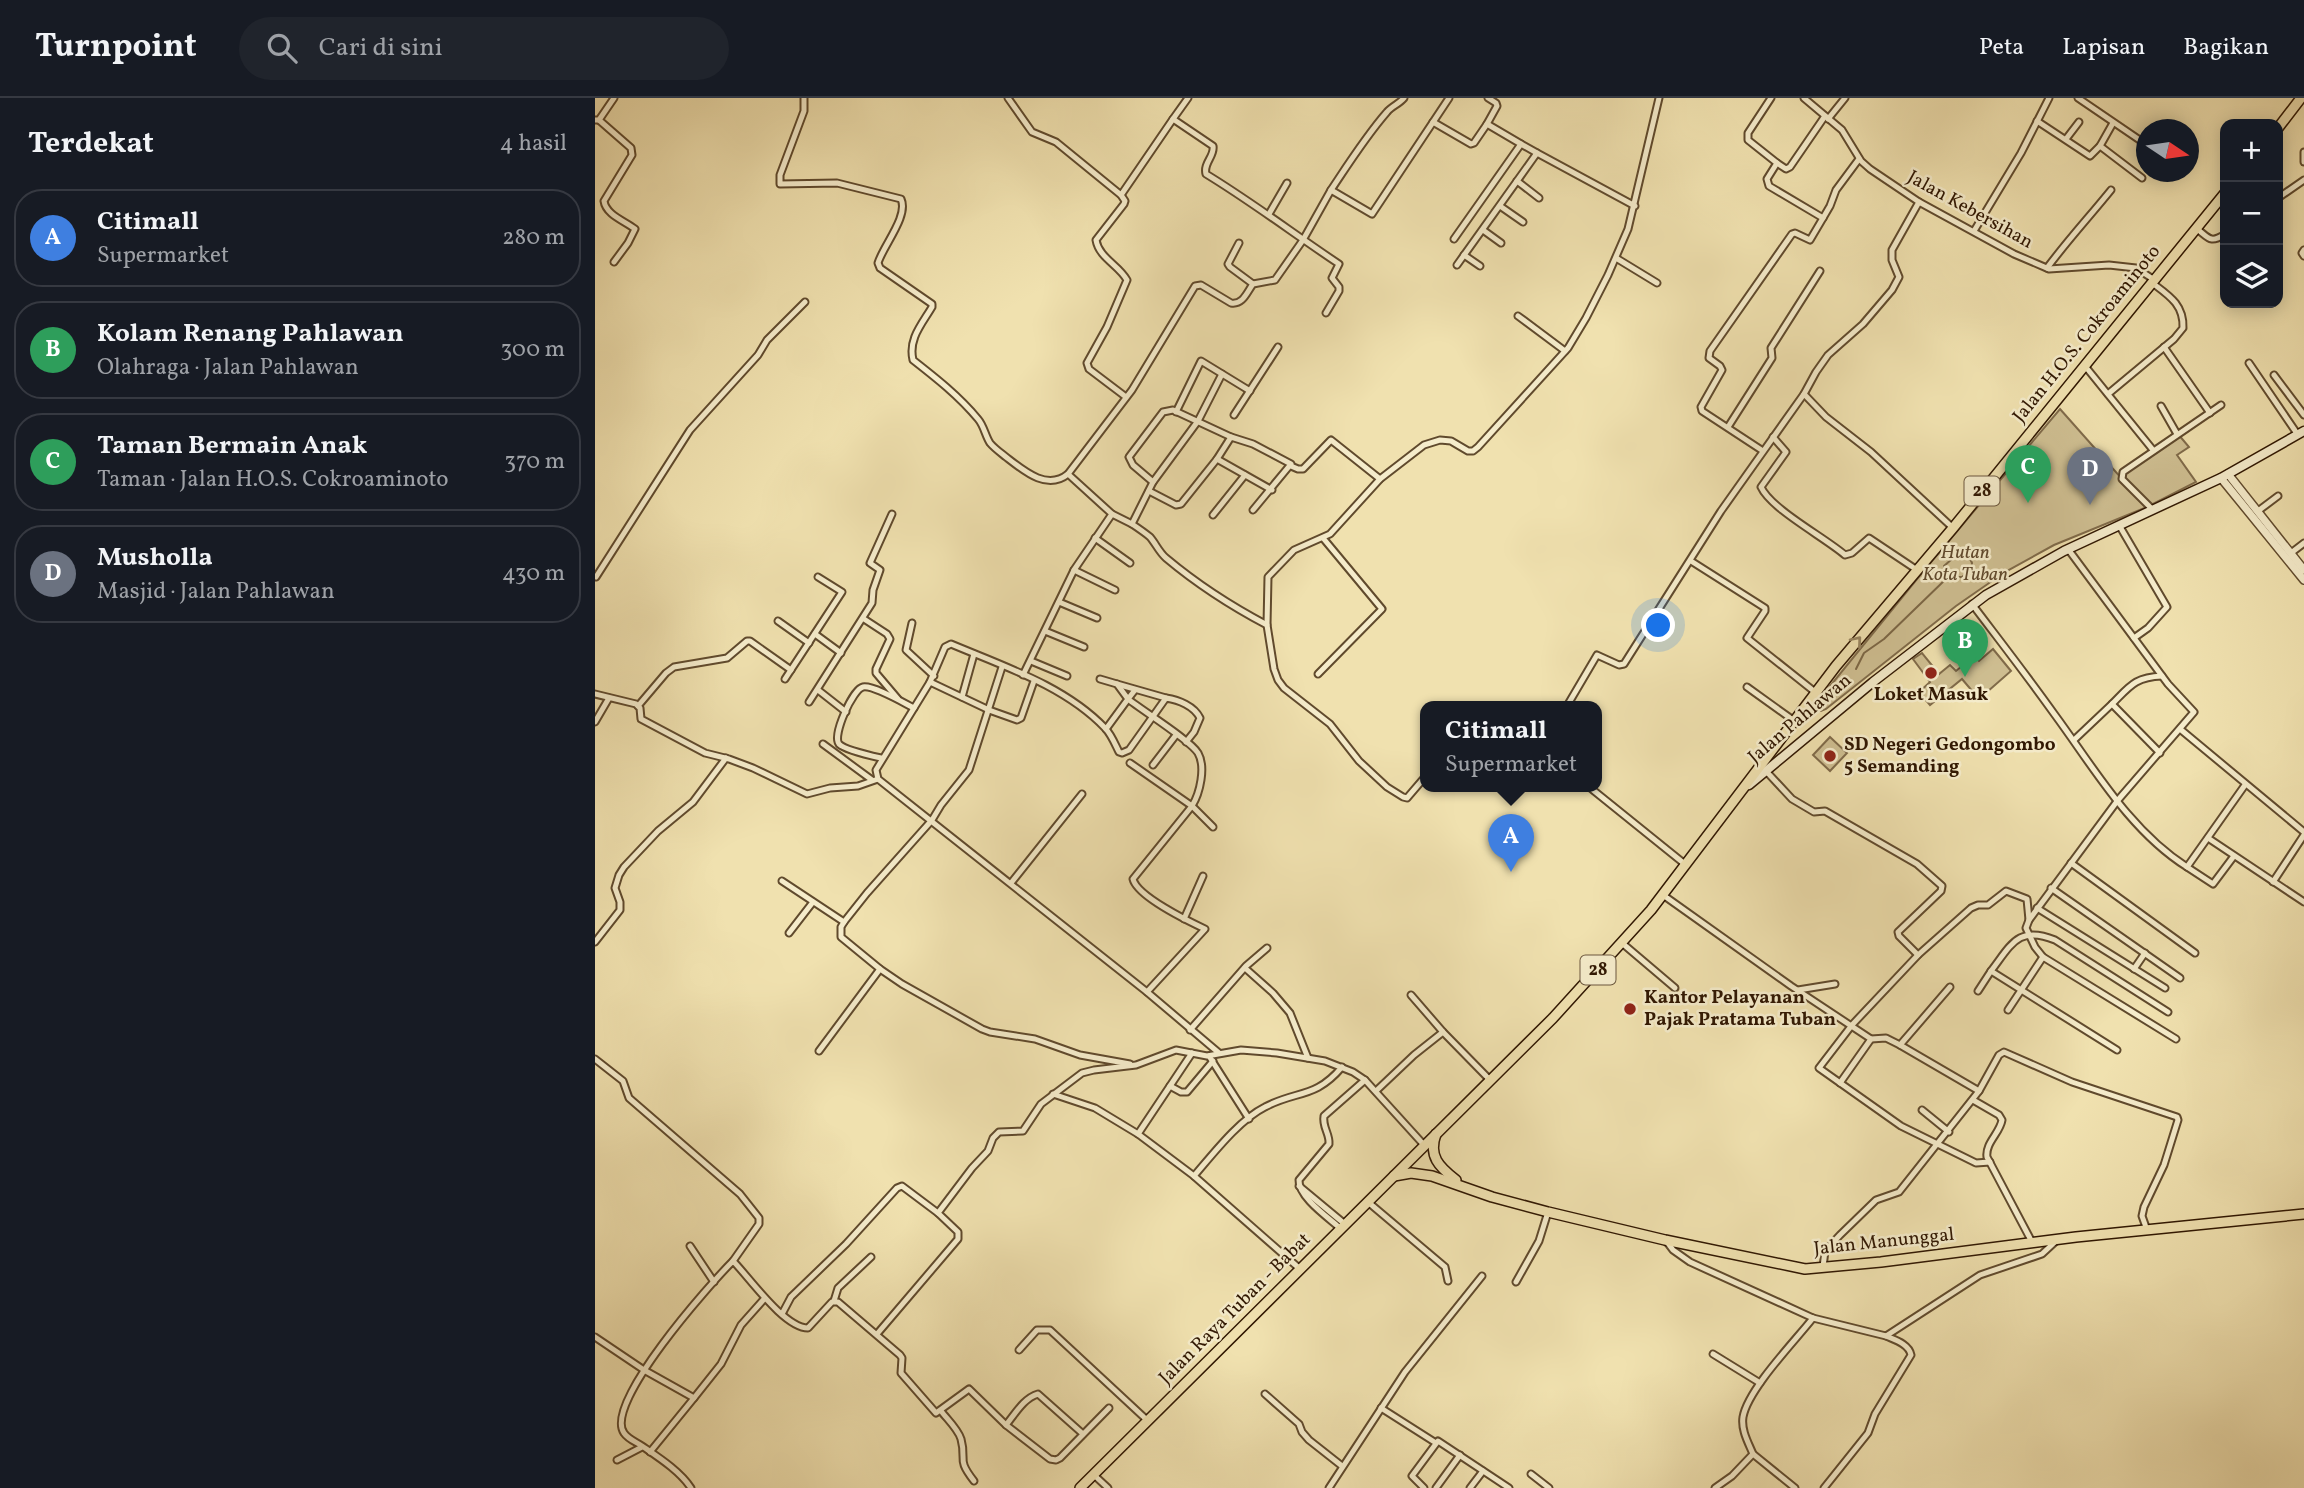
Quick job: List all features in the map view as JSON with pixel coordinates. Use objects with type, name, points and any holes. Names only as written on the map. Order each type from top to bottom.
[{"type":"highway","points":[[2283,120],[2296,100]]},
{"type":"highway","name":"Jalan H.O.S. Cokroaminoto","points":[[1742,792],[1815,692],[1953,528],[2220,199]]},
{"type":"highway","name":"Jalan Pahlawan","points":[[1414,1154],[1553,1018],[1622,943],[1663,895],[1742,792]]},
{"type":"highway","points":[[1437,1133],[1433,1144],[1435,1160],[1451,1177],[1465,1186]]},
{"type":"highway","name":"Jalan Raya Tuban - Babat","points":[[1080,1488],[1344,1227],[1414,1154]]},
{"type":"highway","name":"Jalan Manunggal","points":[[1393,1176],[1417,1174],[1465,1186],[1492,1197],[1548,1213],[1795,1267],[1822,1268],[2032,1242],[2304,1214]]},
{"type":"main road","name":"Jalan Pahlawan","points":[[1742,792],[1765,770],[1972,604],[2068,549],[2224,476],[2301,433]]},
{"type":"street","points":[[614,98],[597,120],[631,148],[632,155],[604,201],[604,207],[635,229],[614,262]]},
{"type":"street","points":[[804,98],[803,111],[780,176],[780,184],[837,183],[901,199],[904,206],[901,215],[878,263],[880,268],[932,304],[913,340],[913,360],[951,391],[978,419],[991,445],[1021,468],[1040,479],[1052,481],[1068,474],[1126,397],[1195,286],[1201,285],[1236,304],[1253,284],[1275,280],[1303,240],[1358,148],[1390,108],[1398,105],[1404,98]]},
{"type":"street","points":[[1008,98],[1033,132],[1056,142],[1125,201],[1096,240],[1099,251],[1127,280],[1107,327],[1087,363],[1089,369],[1126,397]]},
{"type":"street","points":[[1121,195],[1188,98]]},
{"type":"street","points":[[1331,190],[1372,214],[1449,98]]},
{"type":"street","points":[[1433,122],[1471,144],[1474,143],[1497,106],[1488,98]]},
{"type":"street","points":[[1420,784],[1407,798],[1403,797],[1359,761],[1330,724],[1284,688],[1278,680],[1266,625],[1269,575],[1294,550],[1330,534],[1380,480],[1424,445],[1440,440],[1451,441],[1473,451],[1565,351],[1586,318],[1628,229],[1659,98]]},
{"type":"street","points":[[1771,98],[1747,138],[1751,144],[1788,169],[1826,117],[1846,98]]},
{"type":"street","name":"Jalan Kebersihan","points":[[1804,98],[1842,130],[1859,159],[1919,202],[2014,254],[2047,268],[2109,265],[2136,268],[2178,303],[2183,328],[2179,334],[2108,394]]},
{"type":"street","points":[[1974,231],[2021,153],[2049,98]]},
{"type":"street","points":[[2078,98],[2136,138]]},
{"type":"street","points":[[1173,119],[1213,146],[1214,151],[1205,169],[1206,174],[1269,214],[1339,264],[1332,278],[1339,290],[1326,313]]},
{"type":"street","points":[[2037,121],[2090,156],[2100,146],[2113,123]]},
{"type":"street","points":[[2066,139],[2079,122]]},
{"type":"street","points":[[1487,124],[1635,206]]},
{"type":"street","points":[[1454,239],[1521,145]]},
{"type":"street","points":[[2100,146],[2136,173]]},
{"type":"street","points":[[2304,152],[2304,162]]},
{"type":"street","points":[[1457,265],[1537,153]]},
{"type":"street","points":[[1763,451],[1701,409],[1722,368],[1709,358],[1710,351],[1792,234],[1811,240],[1836,190],[1859,159]]},
{"type":"street","points":[[1777,163],[1767,179],[1769,186],[1823,218]]},
{"type":"street","points":[[2283,195],[2304,180]]},
{"type":"street","points":[[1517,181],[1539,198]]},
{"type":"street","points":[[1269,214],[1287,183]]},
{"type":"street","points":[[2047,268],[2072,234],[2082,226],[2111,190]]},
{"type":"street","points":[[1570,701],[1597,655],[1624,664],[1721,511],[1804,394],[1828,355],[1863,324],[1892,290],[1899,277],[1892,260],[1893,243],[1919,202]]},
{"type":"street","points":[[1500,205],[1523,222]]},
{"type":"street","points":[[2196,228],[2212,240],[2220,237]]},
{"type":"street","points":[[1483,230],[1501,243]]},
{"type":"street","points":[[1239,243],[1228,264],[1253,284]]},
{"type":"street","points":[[2304,250],[2304,256]]},
{"type":"street","points":[[1464,255],[1480,266]]},
{"type":"street","points":[[1616,258],[1657,283]]},
{"type":"street","points":[[1728,427],[1772,358],[1771,348],[1820,271]]},
{"type":"street","points":[[595,577],[690,429],[758,355],[767,340],[805,302]]},
{"type":"street","points":[[1518,316],[1565,351]]},
{"type":"street","points":[[1234,415],[1278,347]]},
{"type":"street","points":[[2164,347],[2210,413]]},
{"type":"street","points":[[1176,412],[1201,362],[1250,391]]},
{"type":"street","points":[[2249,363],[2301,433]]},
{"type":"street","points":[[2085,365],[2153,450]]},
{"type":"street","points":[[1132,524],[1153,482],[1198,421],[1222,374]]},
{"type":"street","points":[[2274,375],[2304,415]]},
{"type":"street","points":[[1804,394],[1953,528]]},
{"type":"street","points":[[2153,510],[2121,477],[2125,470],[2221,405]]},
{"type":"street","points":[[2161,406],[2177,434]]},
{"type":"street","points":[[1153,482],[1128,460],[1163,412],[1169,410],[1253,444],[1287,461],[1291,466],[1303,468],[1332,440],[1380,480]]},
{"type":"street","points":[[1149,491],[1178,506],[1217,459],[1231,437]]},
{"type":"street","points":[[1773,437],[1786,453],[1761,488],[1779,506],[1845,555],[1852,553],[1870,538],[1917,570]]},
{"type":"street","points":[[1217,459],[1272,490]]},
{"type":"street","points":[[1253,510],[1291,466]]},
{"type":"street","points":[[1068,474],[1112,513],[1152,539],[1158,550],[1187,574],[1220,598],[1266,625]]},
{"type":"street","points":[[1213,515],[1245,475]]},
{"type":"street","points":[[2224,476],[2258,512],[2304,570]]},
{"type":"street","points":[[2224,476],[2304,580]]},
{"type":"street","points":[[2258,512],[2279,496]]},
{"type":"street","points":[[1023,674],[1074,570],[1112,513]]},
{"type":"street","points":[[809,702],[872,603],[880,570],[870,563],[892,514]]},
{"type":"street","points":[[2119,525],[2167,607],[2148,628],[2134,638]]},
{"type":"street","points":[[1095,538],[1130,563]]},
{"type":"street","points":[[1318,674],[1382,609],[1322,538]]},
{"type":"street","points":[[2291,553],[2304,543]]},
{"type":"street","points":[[2068,549],[2162,676],[2193,711],[2160,753],[2117,800],[2051,888],[2026,927],[2043,957],[2176,1039]]},
{"type":"street","points":[[2131,565],[2139,560]]},
{"type":"street","points":[[1691,561],[1765,608],[1747,639],[1815,692]]},
{"type":"street","points":[[1074,570],[1115,590]]},
{"type":"street","points":[[785,679],[842,592],[818,577]]},
{"type":"street","points":[[2097,588],[2105,582]]},
{"type":"street","points":[[1059,602],[1097,618]]},
{"type":"street","points":[[1972,604],[2117,800],[2152,842],[2213,884],[2234,856]]},
{"type":"street","points":[[864,619],[887,634],[890,639],[876,673],[900,701]]},
{"type":"street","points":[[778,621],[809,643]]},
{"type":"street","points":[[912,623],[906,650],[932,679],[989,710],[1012,719],[1021,718],[1034,681]]},
{"type":"street","points":[[1045,631],[1084,647]]},
{"type":"street","points":[[815,634],[841,653]]},
{"type":"street","points":[[638,706],[674,667],[727,658],[747,641],[791,670]]},
{"type":"street","points":[[875,779],[881,758],[932,679],[947,645],[1023,674],[1057,692],[1106,729],[1119,752],[1125,753],[1154,719],[1166,698]]},
{"type":"street","points":[[962,697],[974,654]]},
{"type":"street","points":[[1031,661],[1067,676]]},
{"type":"street","points":[[1002,667],[971,768],[932,820],[867,893],[844,922],[840,932],[844,941],[902,984],[990,1032],[1021,1036],[1080,1055],[1136,1065]]},
{"type":"street","points":[[2074,740],[2135,681],[2145,677],[2162,676]]},
{"type":"street","points":[[1100,679],[1173,699],[1194,709],[1199,723],[1186,742]]},
{"type":"street","points":[[1117,684],[1128,699],[1196,751],[1201,766],[1198,796],[1133,878],[1133,883],[1142,892],[1184,919],[1205,929],[1147,992]]},
{"type":"street","points":[[881,758],[842,747],[839,743],[837,733],[856,691],[863,687],[871,688],[914,708]]},
{"type":"street","points":[[1747,687],[1793,720]]},
{"type":"street","points":[[818,690],[846,712]]},
{"type":"street","points":[[1106,729],[1135,690]]},
{"type":"street","points":[[595,694],[638,706]]},
{"type":"street","points":[[595,723],[609,698]]},
{"type":"street","points":[[2112,704],[2160,753]]},
{"type":"street","points":[[638,706],[643,722],[705,753],[753,768],[807,794],[812,795],[830,788],[857,786],[875,779]]},
{"type":"street","points":[[2180,729],[2304,833],[2273,882]]},
{"type":"street","points":[[1153,765],[1176,735]]},
{"type":"street","points":[[823,744],[932,820],[1147,992],[1219,1054]]},
{"type":"street","points":[[595,942],[620,910],[615,888],[624,867],[659,831],[693,802],[726,758]]},
{"type":"street","points":[[1130,763],[1192,806],[1213,827]]},
{"type":"street","points":[[1765,770],[1792,799],[1814,812],[1823,810],[1917,864],[1942,886],[1941,891],[1898,932],[1918,955]]},
{"type":"street","points":[[2187,867],[2245,785]]},
{"type":"street","points":[[1595,792],[1686,865]]},
{"type":"street","points":[[1011,883],[1082,794]]},
{"type":"street","points":[[2208,838],[2304,902]]},
{"type":"street","points":[[2071,863],[2195,953]]},
{"type":"street","points":[[1184,919],[1203,876]]},
{"type":"street","points":[[782,881],[844,922]]},
{"type":"street","points":[[2051,888],[2180,978]]},
{"type":"street","points":[[1990,1162],[1978,1164],[1901,1126],[1819,1067],[1852,1025],[1918,955],[1971,908],[1988,905],[2002,891],[2025,897],[2031,927],[2041,935]]},
{"type":"street","points":[[1663,895],[1871,1039],[1886,1038],[1979,1091]]},
{"type":"street","points":[[789,933],[813,902]]},
{"type":"street","points":[[2037,908],[2165,988]]},
{"type":"street","points":[[1977,991],[2015,940],[2029,934],[2041,935],[2055,940],[2168,1012]]},
{"type":"street","points":[[1622,943],[1675,988]]},
{"type":"street","points":[[1190,1030],[1245,968],[1267,948]]},
{"type":"street","points":[[2134,969],[2145,953]]},
{"type":"street","points":[[2008,1010],[2043,957]]},
{"type":"street","points":[[1245,968],[1273,993],[1290,1013],[1308,1058]]},
{"type":"street","points":[[819,1051],[880,969]]},
{"type":"street","points":[[1991,971],[2117,1050]]},
{"type":"street","points":[[1798,990],[1835,984]]},
{"type":"street","points":[[1900,1045],[1950,987]]},
{"type":"street","points":[[1411,995],[1490,1080]]},
{"type":"street","points":[[1376,1091],[1443,1032]]},
{"type":"street","points":[[1840,1083],[1871,1039]]},
{"type":"street","points":[[938,1213],[988,1151],[998,1133],[1023,1131],[1041,1104],[1087,1071],[1136,1065],[1176,1050],[1211,1058],[1249,1119]]},
{"type":"street","points":[[1170,1086],[1187,1092],[1211,1058],[1230,1051],[1257,1050],[1308,1058],[1342,1067],[1365,1080],[1424,1145]]},
{"type":"street","points":[[1822,1268],[1825,1251],[1840,1235],[1876,1200],[1899,1192],[1973,1100],[1999,1055],[2004,1052],[2072,1082],[2177,1117],[2164,1165],[2144,1207],[2142,1216],[2147,1230]]},
{"type":"street","points":[[1138,1134],[1192,1053]]},
{"type":"street","points":[[595,1059],[623,1081],[629,1098],[740,1194],[759,1218],[759,1224],[733,1261],[683,1317],[644,1370],[620,1419],[622,1431],[669,1466],[691,1488]]},
{"type":"street","points":[[1194,1176],[1216,1150],[1265,1107],[1324,1086],[1342,1067]]},
{"type":"street","points":[[1344,1227],[1307,1198],[1299,1186],[1301,1175],[1329,1144],[1324,1116],[1365,1080]]},
{"type":"street","points":[[1053,1094],[1095,1108],[1138,1134],[1194,1176],[1300,1269]]},
{"type":"street","points":[[1973,1100],[2002,1119],[2000,1128],[1987,1148],[1990,1162],[2032,1242]]},
{"type":"street","points":[[1922,1110],[1949,1132]]},
{"type":"street","points":[[782,1314],[791,1297],[846,1244],[899,1186],[910,1191],[938,1213],[958,1232],[958,1239],[877,1334]]},
{"type":"street","points":[[1368,1202],[1443,1265],[1448,1281]]},
{"type":"street","points":[[1516,1282],[1539,1241],[1548,1213]]},
{"type":"street","points":[[1886,1336],[1980,1275],[2042,1254],[2059,1239]]},
{"type":"street","points":[[1665,1240],[1673,1250],[1690,1262],[1814,1318],[1886,1336],[1909,1349],[1911,1355],[1875,1414],[1868,1433],[1824,1488]]},
{"type":"street","points":[[690,1246],[714,1282]]},
{"type":"street","points":[[733,1261],[782,1314],[806,1329],[834,1301],[838,1289],[871,1258]]},
{"type":"street","points":[[1329,1488],[1405,1372],[1482,1276]]},
{"type":"street","points":[[650,1452],[721,1364],[741,1325],[765,1298]]},
{"type":"street","points":[[834,1301],[877,1334],[902,1358],[901,1373],[936,1413],[969,1389],[1006,1425],[1053,1460],[1060,1458],[1109,1408]]},
{"type":"street","points":[[1795,1488],[1753,1454],[1742,1426],[1743,1417],[1746,1406],[1760,1383],[1814,1318]]},
{"type":"street","points":[[1019,1350],[1037,1330],[1050,1330],[1148,1421]]},
{"type":"street","points":[[595,1337],[644,1370],[694,1398]]},
{"type":"street","points":[[1713,1354],[1760,1383]]},
{"type":"street","points":[[1006,1425],[1030,1396],[1038,1394],[1083,1434]]},
{"type":"street","points":[[1265,1394],[1299,1424],[1301,1432],[1309,1440],[1342,1466]]},
{"type":"street","points":[[1381,1408],[1436,1443],[1439,1441],[1501,1486],[1509,1488]]},
{"type":"street","points":[[941,1411],[959,1434],[962,1464],[974,1481]]},
{"type":"street","points":[[1424,1488],[1412,1476],[1436,1443]]},
{"type":"street","points":[[617,1461],[642,1447]]},
{"type":"street","points":[[1715,1488],[1732,1476],[1753,1454]]},
{"type":"street","points":[[1436,1488],[1460,1455]]},
{"type":"street","points":[[1470,1488],[1483,1471]]},
{"type":"street","points":[[1531,1474],[1549,1488]]},
{"type":"street","points":[[1094,1475],[1108,1488]]},
{"type":"green space","name":"Hutan Kota Tuban","points":[[2060,409],[2147,507],[2054,545],[2005,572],[1956,606],[1826,709],[1817,709],[1817,702]]},
{"type":"green space","points":[[2178,434],[2189,447],[2177,455],[2196,482],[2151,505],[2123,478],[2123,474]]},
{"type":"green space","points":[[1993,649],[2011,671],[1979,699],[1962,679],[1930,705],[1919,692],[1930,682],[1913,659],[1922,653],[1939,674],[1950,665],[1956,671],[1974,656],[1979,661]]},
{"type":"green space","points":[[1830,737],[1847,753],[1830,771],[1813,755]]},
{"type":"waterway","points":[[1962,550],[1967,552],[1972,563],[1971,570],[1962,577],[1949,577],[1944,572],[1944,566],[1962,550]]},
{"type":"waterway","points":[[1856,669],[1864,653],[1884,639],[1948,577]]},
{"type":"place","name":"Taman Bermain Anak","points":[[2028,503]]},
{"type":"place","name":"Musholla","points":[[2090,505]]},
{"type":"place","name":"Loket Masuk","points":[[1931,673]]},
{"type":"place","name":"Kolam Renang Pahlawan","points":[[1965,677]]},
{"type":"place","name":"SD Negeri Gedongombo 5 Semanding","points":[[1830,756]]},
{"type":"place","name":"Citimall","points":[[1511,872]]},
{"type":"place","name":"Kantor Pelayanan Pajak Pratama Tuban","points":[[1630,1009]]}]
